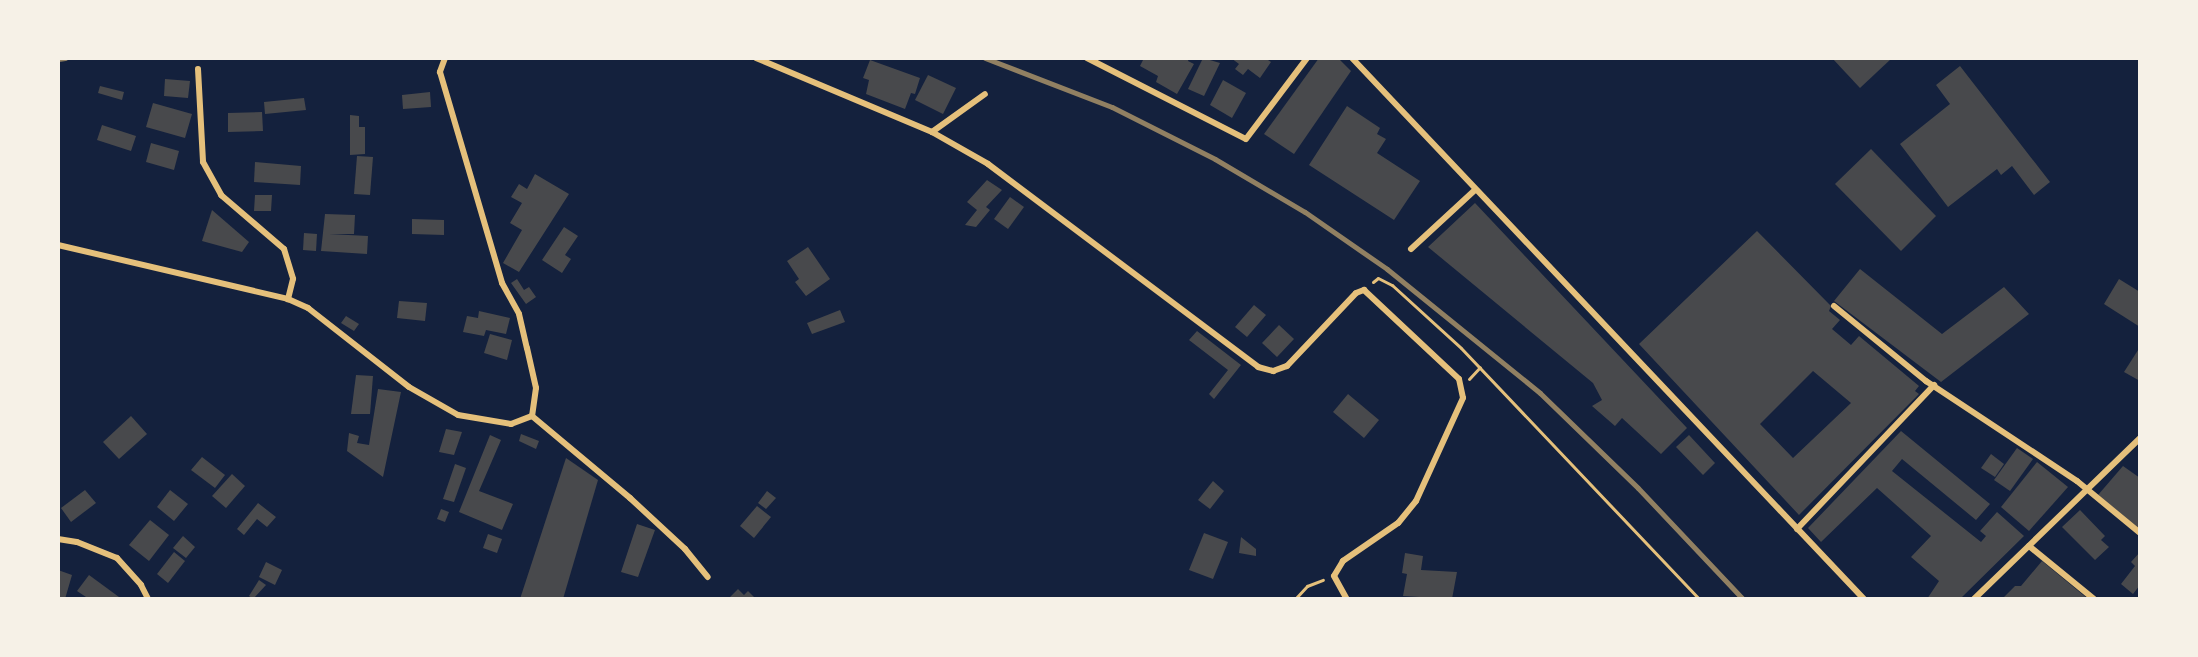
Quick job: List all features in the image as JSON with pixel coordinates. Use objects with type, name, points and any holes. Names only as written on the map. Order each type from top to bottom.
[{"type":"street","points":[[445,58],[440,72],[443,83],[502,283],[519,314],[536,388],[532,416]]},
{"type":"street","points":[[756,58],[932,132],[988,164],[1258,367],[1273,371],[1287,366],[1356,293],[1364,290],[1462,385],[1463,398],[1416,501],[1398,523],[1343,561],[1334,576],[1347,599]]},
{"type":"street","points":[[1087,58],[1246,139],[1307,58]]},
{"type":"street","points":[[1352,58],[1864,599]]},
{"type":"street","points":[[198,69],[203,162],[221,195],[284,249],[293,279],[288,299]]},
{"type":"street","points":[[932,132],[985,94]]},
{"type":"street","points":[[1411,249],[1475,190]]},
{"type":"street","points":[[58,245],[288,299],[308,308],[409,387],[458,415],[511,424],[532,416]]},
{"type":"street","points":[[1834,306],[1934,385],[2086,490],[2140,533]]},
{"type":"street","points":[[1797,529],[1934,385]]},
{"type":"street","points":[[532,416],[630,498],[685,549],[708,577]]},
{"type":"street","points":[[1974,599],[2140,438]]},
{"type":"street","points":[[58,539],[77,542],[117,558],[141,585],[148,599]]},
{"type":"street","points":[[2029,546],[2094,599]]},
{"type":"path","points":[[1378,278],[1392,285],[1480,367],[1699,599]]},
{"type":"path","points":[[1462,385],[1480,367]]},
{"type":"path","points":[[1295,599],[1307,586],[1334,576]]},
{"type":"building","points":[[1144,58],[1189,58],[1188,61],[1194,64],[1177,94],[1156,82],[1158,76],[1140,66]]},
{"type":"building","points":[[1203,58],[1220,63],[1204,96],[1188,89]]},
{"type":"building","points":[[1231,58],[1265,58],[1271,62],[1260,78],[1248,69],[1243,75],[1235,69],[1239,64]]},
{"type":"building","points":[[1319,58],[1338,58],[1351,71],[1294,154],[1264,134]]},
{"type":"building","points":[[1832,58],[1892,58],[1860,88]]},
{"type":"building","points":[[870,60],[920,78],[915,94],[911,93],[905,109],[866,94],[869,80],[863,78]]},
{"type":"building","points":[[1960,66],[2050,182],[2034,195],[2012,166],[2001,175],[1997,169],[1948,207],[1900,144],[1950,104],[1936,85]]},
{"type":"building","points":[[928,75],[956,88],[943,114],[915,100]]},
{"type":"building","points":[[165,79],[190,81],[188,98],[164,96]]},
{"type":"building","points":[[1223,80],[1246,93],[1232,118],[1210,105]]},
{"type":"building","points":[[100,86],[124,92],[122,100],[98,93]]},
{"type":"building","points":[[430,92],[431,107],[403,109],[402,95]]},
{"type":"building","points":[[304,98],[306,110],[265,114],[264,102]]},
{"type":"building","points":[[153,103],[192,114],[185,138],[146,127]]},
{"type":"building","points":[[1347,106],[1380,128],[1377,134],[1386,139],[1377,153],[1420,181],[1394,220],[1309,165]]},
{"type":"building","points":[[262,112],[263,131],[228,132],[228,113]]},
{"type":"building","points":[[350,115],[359,116],[359,127],[365,127],[365,154],[350,155]]},
{"type":"building","points":[[102,125],[136,136],[131,151],[97,140]]},
{"type":"building","points":[[151,143],[179,151],[174,170],[146,162]]},
{"type":"building","points":[[1871,149],[1936,216],[1901,251],[1835,184]]},
{"type":"building","points":[[357,156],[373,157],[370,195],[354,194]]},
{"type":"building","points":[[255,162],[301,166],[300,185],[254,182]]},
{"type":"building","points":[[535,174],[569,194],[519,272],[503,263],[522,230],[510,223],[522,203],[511,197],[519,184],[527,189]]},
{"type":"building","points":[[987,180],[1002,190],[986,207],[990,210],[976,227],[965,225],[977,210],[967,202]]},
{"type":"building","points":[[255,195],[272,195],[271,211],[254,211]]},
{"type":"building","points":[[1010,197],[1024,207],[1008,229],[994,219]]},
{"type":"building","points":[[1475,203],[1687,428],[1661,454],[1622,418],[1615,426],[1592,406],[1602,400],[1593,383],[1428,247]]},
{"type":"building","points":[[212,210],[249,242],[242,252],[202,241]]},
{"type":"building","points":[[325,214],[355,215],[354,234],[329,234],[368,236],[367,254],[321,251]]},
{"type":"building","points":[[412,219],[444,220],[444,235],[412,234]]},
{"type":"building","points":[[564,227],[578,236],[565,255],[571,259],[562,273],[542,260]]},
{"type":"building","points":[[1757,231],[1831,306],[1829,311],[1840,320],[1832,329],[1851,345],[1859,336],[1919,386],[1915,391],[1919,394],[1799,515],[1639,344]],"holes":[[[1813,371],[1851,403],[1793,458],[1760,424]]]},
{"type":"building","points":[[304,233],[317,234],[316,251],[303,250]]},
{"type":"building","points":[[808,247],[830,279],[806,296],[795,282],[799,279],[787,261]]},
{"type":"building","points":[[1860,269],[1942,334],[2004,287],[2029,314],[1941,382],[1834,301]]},
{"type":"building","points":[[517,279],[524,290],[529,287],[536,297],[526,304],[511,283]]},
{"type":"building","points":[[2119,279],[2140,292],[2140,327],[2104,304]]},
{"type":"building","points":[[399,301],[427,303],[425,321],[397,318]]},
{"type":"building","points":[[1254,305],[1266,315],[1247,337],[1235,327]]},
{"type":"building","points":[[840,310],[845,322],[812,334],[807,323]]},
{"type":"building","points":[[479,311],[510,318],[506,334],[486,330],[484,336],[463,332],[467,316],[478,318]]},
{"type":"building","points":[[346,316],[359,324],[354,331],[341,323]]},
{"type":"building","points":[[1279,325],[1294,339],[1277,357],[1262,343]]},
{"type":"building","points":[[1197,331],[1241,365],[1214,399],[1209,394],[1228,370],[1189,340]]},
{"type":"building","points":[[490,334],[512,340],[507,360],[484,353]]},
{"type":"building","points":[[2140,347],[2140,381],[2124,372]]},
{"type":"building","points":[[356,375],[373,376],[370,414],[351,414]]},
{"type":"building","points":[[378,389],[401,392],[383,477],[347,451],[349,433],[359,436],[357,443],[369,445]]},
{"type":"building","points":[[1348,394],[1379,420],[1364,438],[1333,412]]},
{"type":"building","points":[[131,416],[147,434],[119,459],[103,442]]},
{"type":"building","points":[[446,429],[462,432],[454,455],[439,452]]},
{"type":"building","points":[[1901,431],[1990,504],[1976,520],[1902,459],[1892,471],[1981,542],[1986,536],[1980,531],[1997,512],[2024,536],[1960,599],[1927,599],[1939,581],[1911,557],[1931,536],[1877,488],[1821,542],[1808,528]]},
{"type":"building","points":[[521,434],[539,441],[536,449],[519,441]]},
{"type":"building","points":[[490,435],[501,440],[479,491],[513,504],[502,530],[459,512]]},
{"type":"building","points":[[1689,435],[1715,463],[1703,475],[1676,447]]},
{"type":"building","points":[[2017,448],[2033,459],[2010,491],[1994,480]]},
{"type":"building","points":[[1991,454],[2004,464],[1995,477],[1981,468]]},
{"type":"building","points":[[202,457],[225,475],[215,488],[191,470]]},
{"type":"building","points":[[566,458],[598,480],[563,599],[520,599]]},
{"type":"building","points":[[2037,462],[2068,487],[2029,531],[2001,507]]},
{"type":"building","points":[[455,464],[466,468],[454,502],[443,499]]},
{"type":"building","points":[[2123,466],[2140,478],[2140,529],[2098,495]]},
{"type":"building","points":[[232,474],[245,486],[226,508],[212,496]]},
{"type":"building","points":[[1213,481],[1224,491],[1210,509],[1198,500]]},
{"type":"building","points":[[85,490],[96,503],[71,522],[61,508]]},
{"type":"building","points":[[170,490],[188,504],[174,521],[157,507]]},
{"type":"building","points":[[767,491],[776,498],[766,509],[758,503]]},
{"type":"building","points":[[258,503],[276,517],[267,527],[257,519],[244,535],[237,529]]},
{"type":"building","points":[[757,506],[771,517],[754,538],[740,526]]},
{"type":"building","points":[[441,509],[449,512],[445,522],[437,519]]},
{"type":"building","points":[[2080,510],[2105,536],[2101,540],[2109,547],[2095,560],[2062,527]]},
{"type":"building","points":[[150,520],[169,535],[149,561],[129,545]]},
{"type":"building","points":[[637,524],[655,530],[638,577],[621,572]]},
{"type":"building","points":[[1204,533],[1228,542],[1213,579],[1189,570]]},
{"type":"building","points":[[488,534],[502,539],[497,553],[483,548]]},
{"type":"building","points":[[183,536],[195,547],[186,558],[173,548]]},
{"type":"building","points":[[1241,537],[1256,549],[1256,556],[1239,553]]},
{"type":"building","points":[[174,552],[185,561],[168,583],[157,574]]},
{"type":"building","points":[[2140,552],[2140,585],[2133,594],[2121,584],[2135,566],[2131,562]]},
{"type":"building","points":[[1405,553],[1423,556],[1421,570],[1457,572],[1452,599],[1403,596],[1407,574],[1402,573]]},
{"type":"building","points":[[2042,561],[2088,599],[2002,599],[2015,586],[2021,586]]},
{"type":"building","points":[[266,562],[282,570],[275,585],[259,577]]},
{"type":"building","points":[[58,570],[72,575],[65,599],[58,599]]},
{"type":"building","points":[[89,575],[119,597],[89,599],[77,591]]},
{"type":"building","points":[[259,580],[266,585],[253,599],[249,596]]},
{"type":"building","points":[[738,589],[744,595],[748,591],[756,599],[728,599]]},
{"type":"railway","points":[[58,59],[65,58]]},
{"type":"railway","points":[[985,58],[1112,107],[1215,159],[1305,212],[1387,269],[1540,393],[1638,488],[1743,599]]}]
